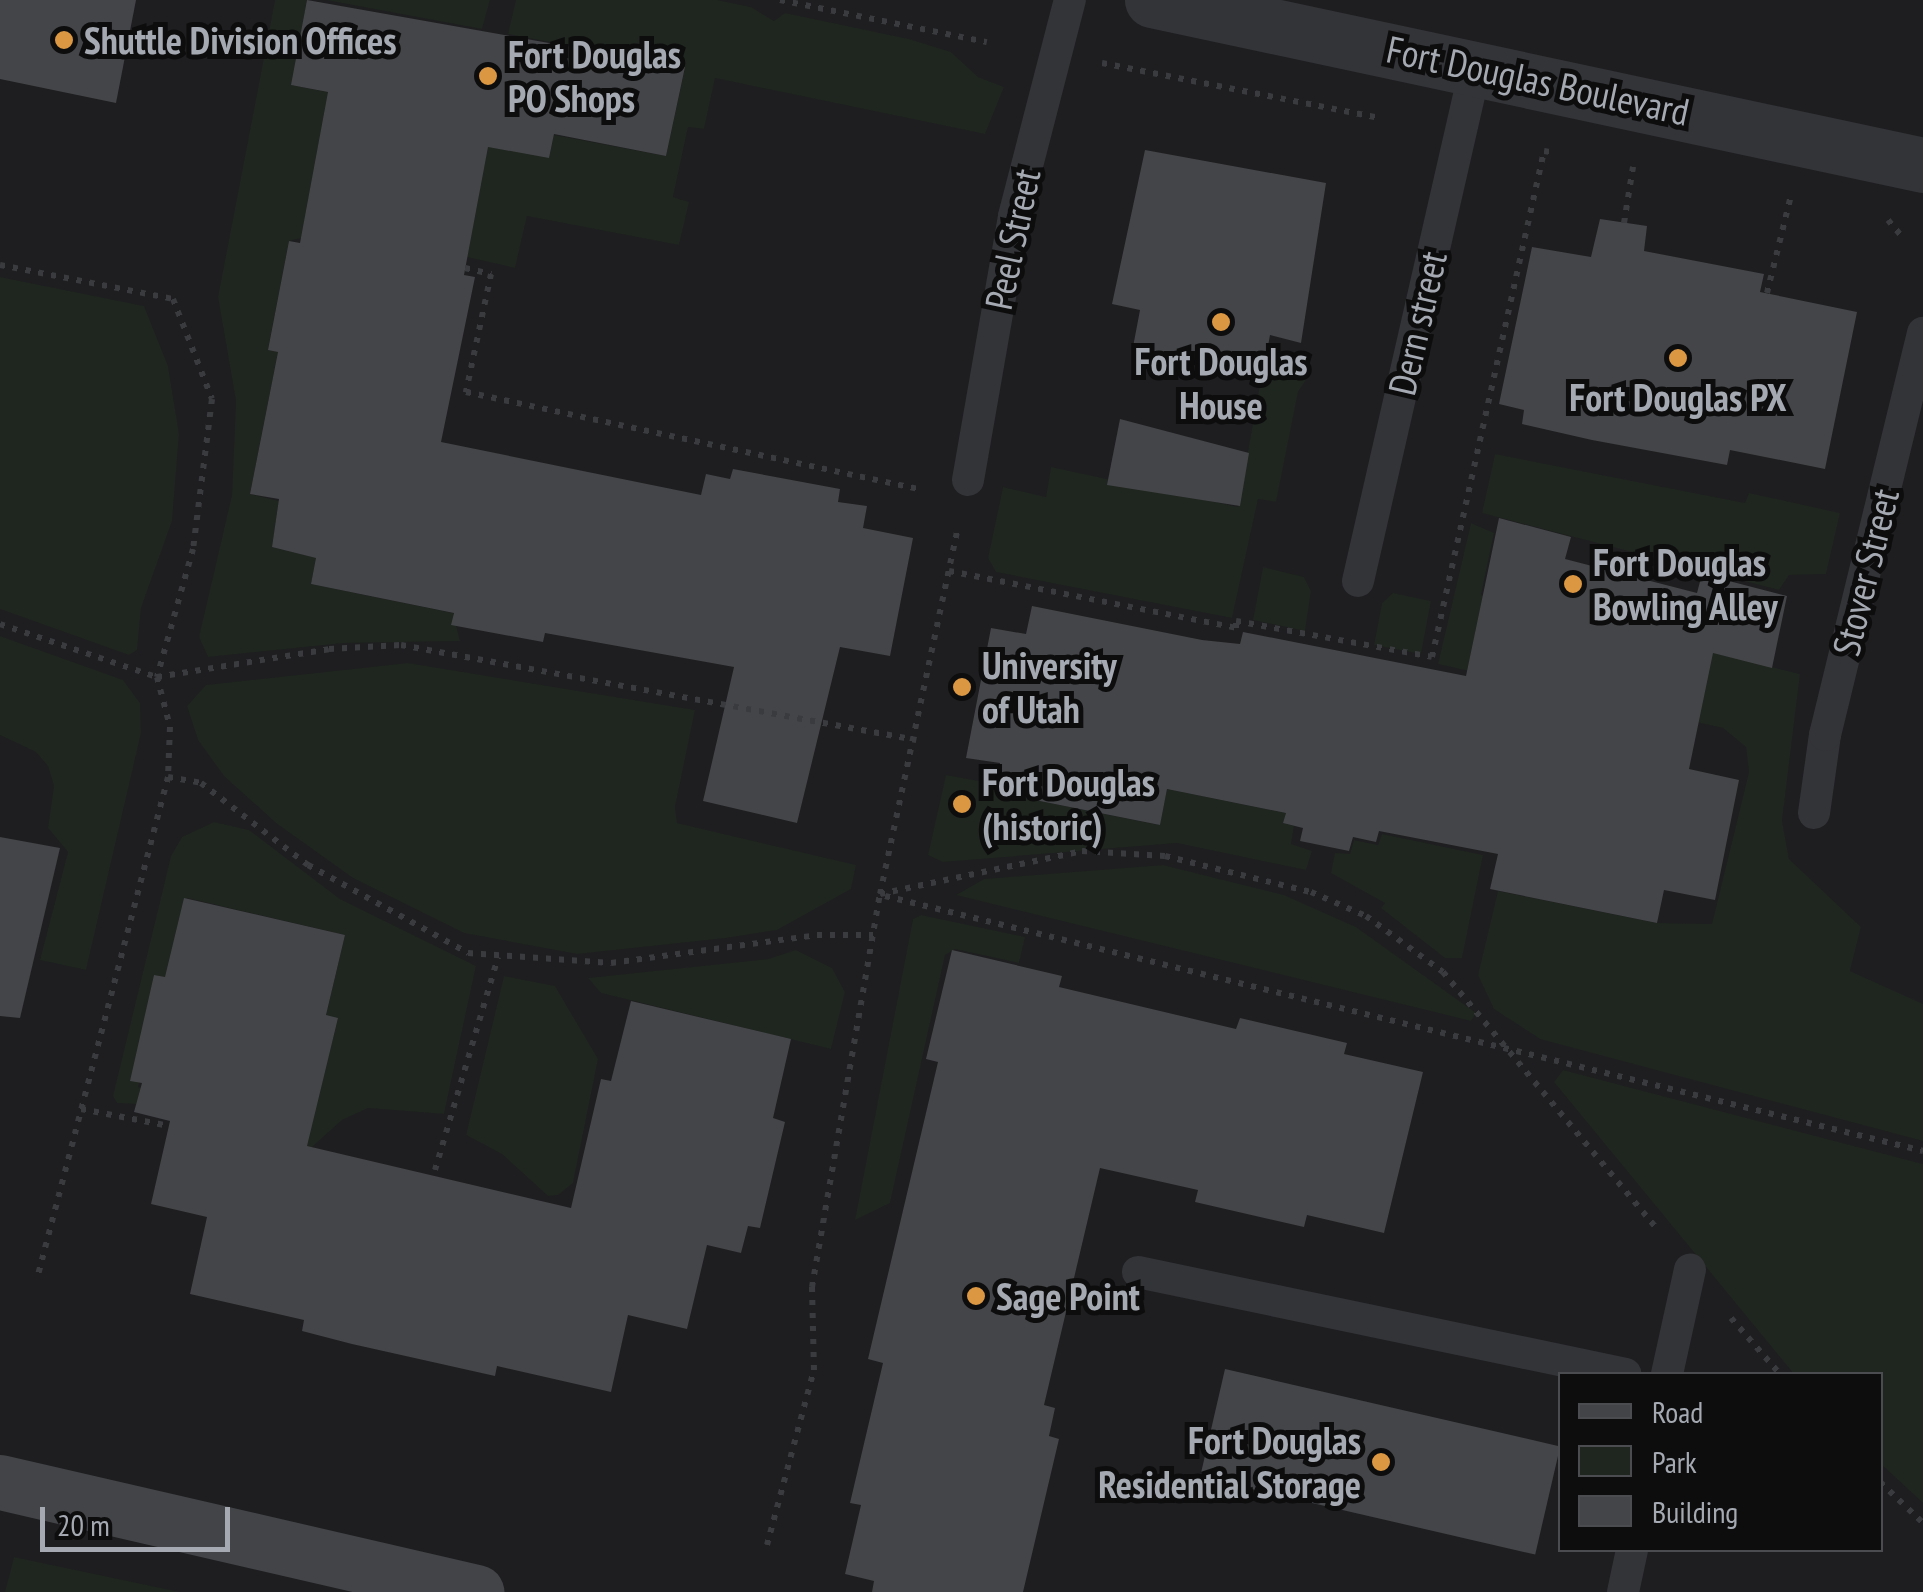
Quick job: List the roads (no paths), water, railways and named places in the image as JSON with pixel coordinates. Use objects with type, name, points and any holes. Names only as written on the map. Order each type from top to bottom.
[{"type":"street","name":"Fort Douglas Boulevard","points":[[1152,0],[1476,65],[1923,165]]},
{"type":"street","points":[[0,1482],[476,1592]]},
{"type":"lane","name":"Peel Street","points":[[965,489],[1014,216],[1070,0]]},
{"type":"lane","name":"Dern street","points":[[1358,581],[1476,65]]},
{"type":"lane","name":"Stover Street","points":[[1814,813],[1825,736],[1923,332]]},
{"type":"lane","points":[[1667,1372],[1690,1269]]},
{"type":"lane","points":[[1138,1272],[1614,1372]]},
{"type":"lane","points":[[1623,1592],[1632,1552]]},
{"type":"place","name":"Shuttle Division Offices","points":[[64,40]]},
{"type":"place","name":"Fort Douglas PO Shops","points":[[488,76]]},
{"type":"place","name":"Fort Douglas House","points":[[1221,322]]},
{"type":"place","name":"Fort Douglas PX","points":[[1678,358]]},
{"type":"place","name":"Fort Douglas Bowling Alley","points":[[1573,584]]},
{"type":"place","name":"University of Utah","points":[[962,687]]},
{"type":"place","name":"Fort Douglas (historic)","points":[[962,804]]},
{"type":"place","name":"Sage Point","points":[[976,1296]]},
{"type":"place","name":"Fort Douglas Residential Storage","points":[[1381,1462]]}]
